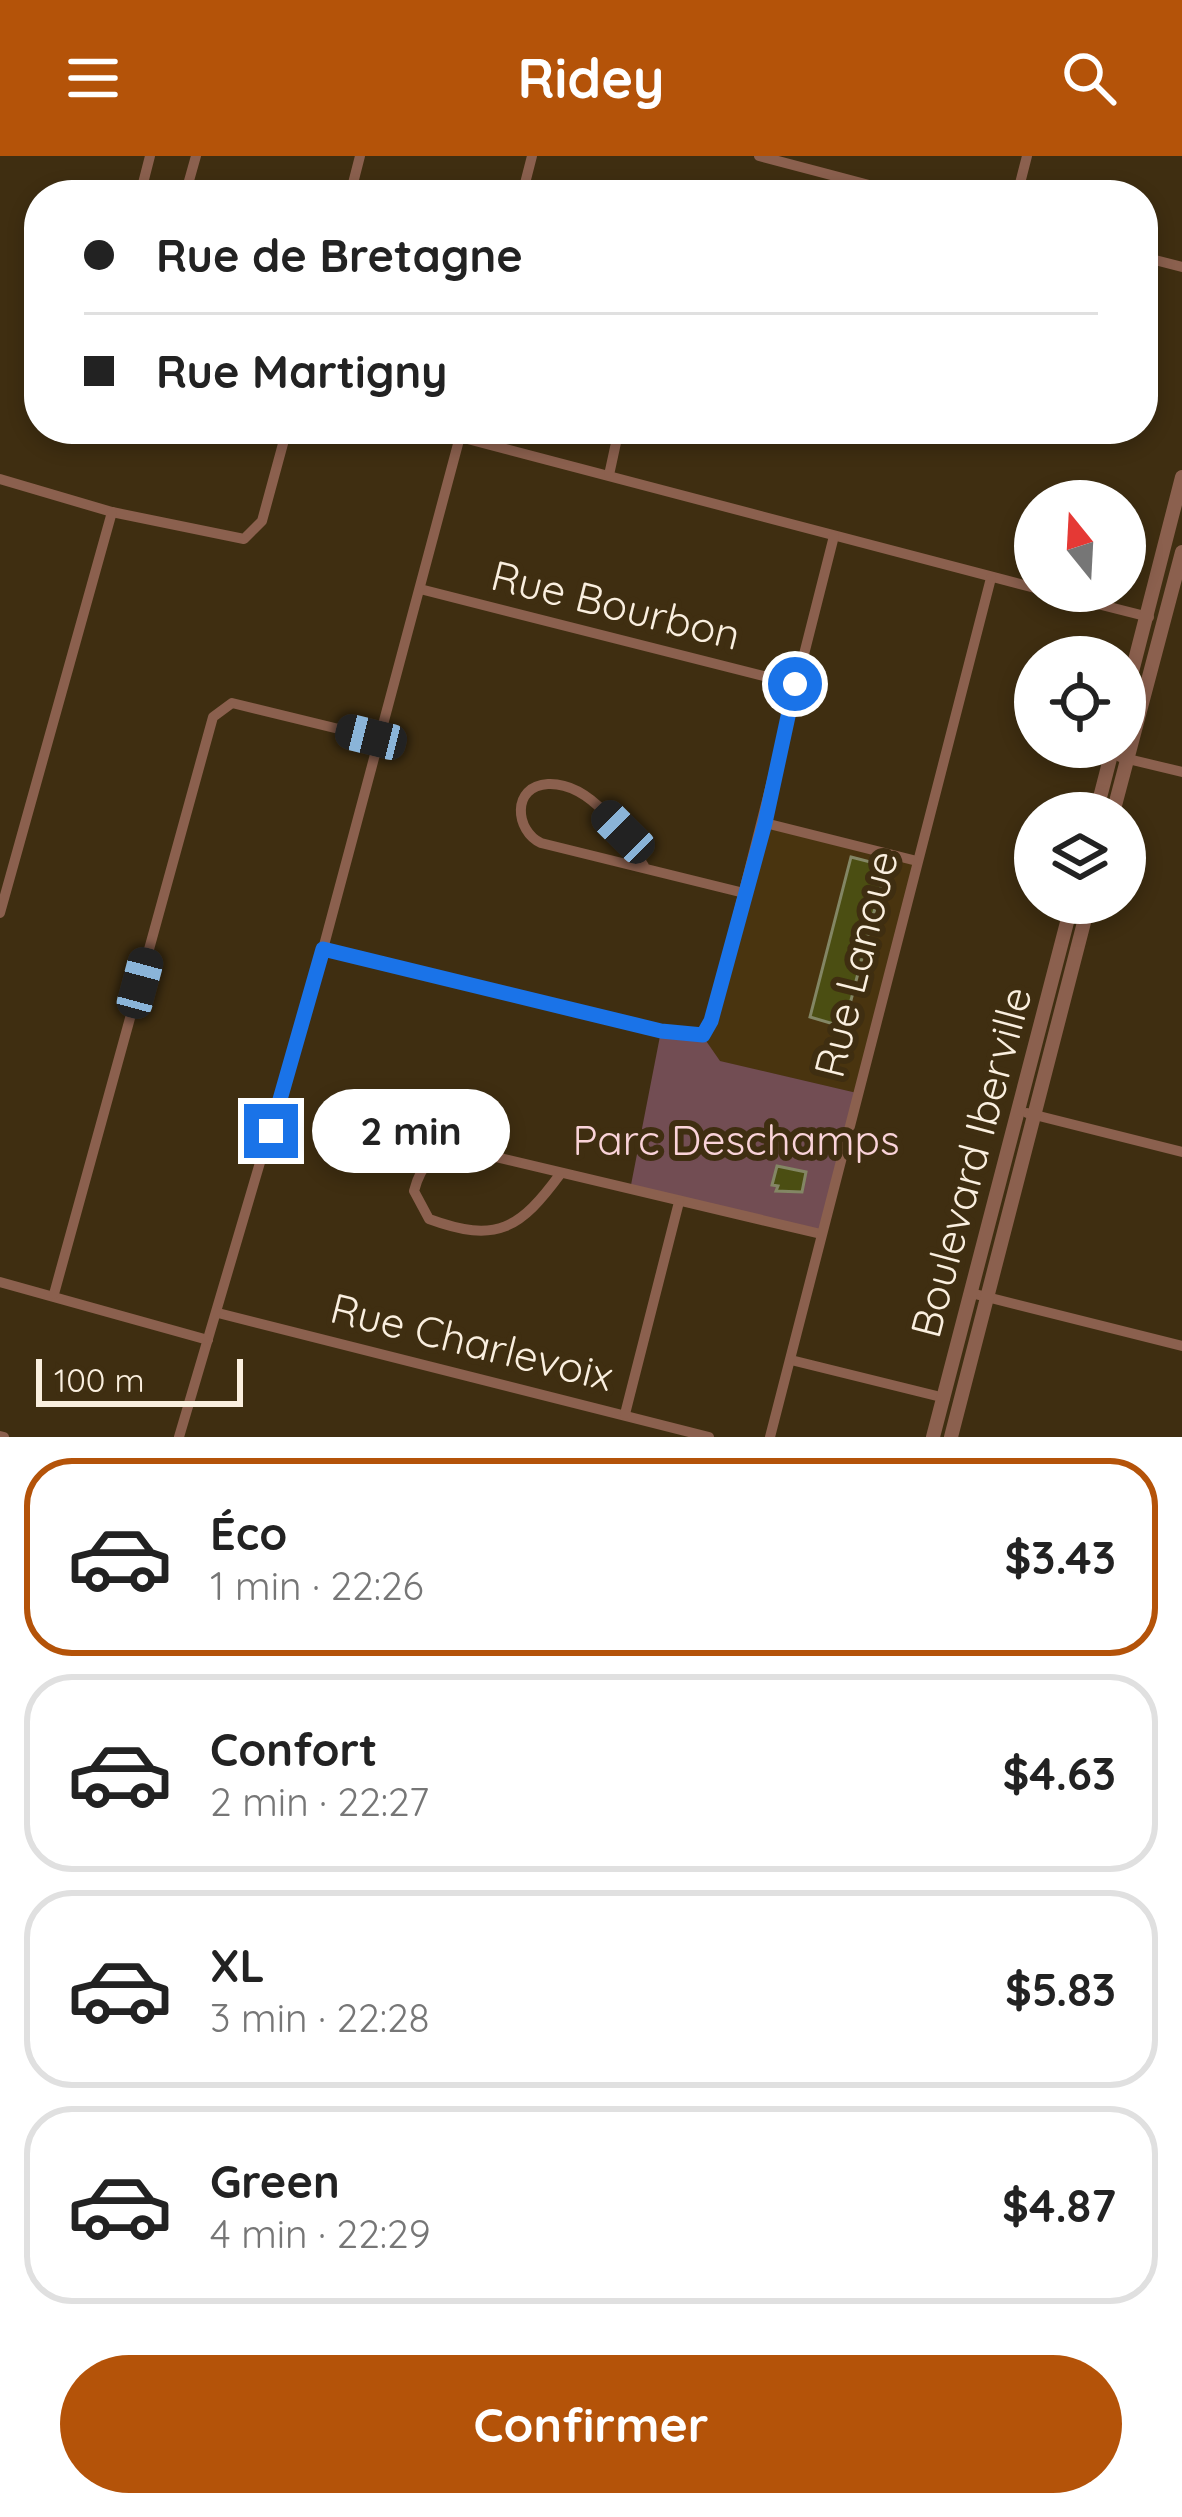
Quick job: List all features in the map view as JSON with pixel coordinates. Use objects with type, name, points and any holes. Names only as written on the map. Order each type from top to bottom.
[{"type":"street","points":[[759,156],[850,180]]},
{"type":"street","points":[[0,479],[112,512],[244,539],[262,521],[283,444]]},
{"type":"street","points":[[179,1437],[323,949],[458,444]]},
{"type":"street","points":[[500,444],[1014,583]]},
{"type":"street","points":[[608,475],[616,444]]},
{"type":"street","points":[[1141,636],[1182,477]]},
{"type":"street","points":[[0,913],[112,512]]},
{"type":"street","points":[[323,949],[661,1031],[703,1035],[711,1021],[765,823],[834,536]]},
{"type":"street","points":[[1146,672],[1182,552]]},
{"type":"street","name":"Rue Lanoue","points":[[770,1437],[991,578]]},
{"type":"street","name":"Rue Bourbon","points":[[420,589],[795,684]]},
{"type":"street","points":[[1130,612],[1164,621]]},
{"type":"street","points":[[54,1294],[213,717],[232,703],[380,740]]},
{"type":"street","points":[[1146,761],[1182,772]]},
{"type":"street","points":[[644,866],[623,832],[582,795],[548,784],[529,792],[522,802],[520,814],[527,837],[744,892]]},
{"type":"street","points":[[765,823],[917,861]]},
{"type":"street","name":"Boulevard Iberville","points":[[933,1437],[1066,924]]},
{"type":"street","name":"Boulevard Iberville","points":[[951,1437],[1085,924]]},
{"type":"street","points":[[1017,1112],[1180,1151],[1182,1134]]},
{"type":"street","points":[[561,1173],[529,1212],[500,1230],[479,1233],[429,1219],[415,1191],[426,1162],[447,1150],[462,1149],[821,1234]]},
{"type":"street","points":[[625,1414],[679,1202]]},
{"type":"street","points":[[0,1282],[208,1340]]},
{"type":"street","points":[[971,1292],[1182,1346]]},
{"type":"street","name":"Rue Charlevoix","points":[[218,1313],[709,1437]]},
{"type":"street","points":[[791,1360],[960,1400]]},
{"type":"shaded area","points":[[765,823],[917,861],[857,1093],[719,1061],[702,1035]]},
{"type":"green space","name":"Parc Deschamps","points":[[661,1031],[702,1035],[720,1061],[857,1093],[821,1234],[630,1190]]},
{"type":"building","points":[[851,857],[886,866],[844,1027],[810,1017]]},
{"type":"building","points":[[777,1166],[806,1172],[802,1192],[776,1191],[778,1186],[772,1185]]},
{"type":"route","points":[[271,1131],[323,949],[661,1031],[703,1035],[711,1021],[765,823],[795,684]]}]
